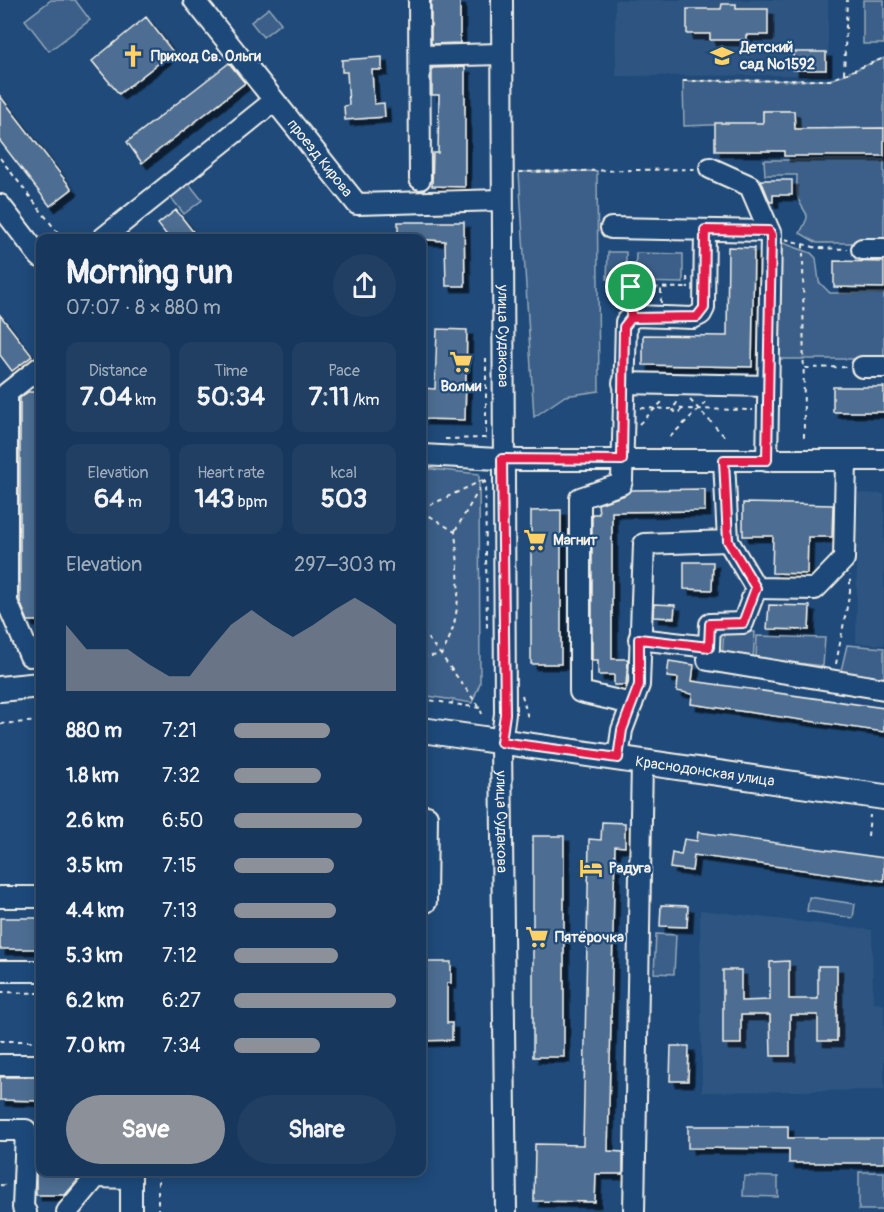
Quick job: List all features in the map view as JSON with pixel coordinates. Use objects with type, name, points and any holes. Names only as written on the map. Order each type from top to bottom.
[{"type":"main road","points":[[0,689],[36,685]]},
{"type":"main road","name":"Краснодонская улица","points":[[426,731],[642,761],[877,805]]},
{"type":"street","name":"проезд Кирова","points":[[194,0],[357,204],[502,200]]},
{"type":"street","points":[[419,0],[420,179]]},
{"type":"street","name":"улица Судакова","points":[[502,0],[502,459],[505,714],[501,742],[496,1048],[506,1212]]},
{"type":"street","points":[[420,56],[502,54]]},
{"type":"street","points":[[108,234],[274,101]]},
{"type":"street","points":[[710,168],[750,186],[770,233],[767,460]]},
{"type":"street","points":[[0,205],[36,252]]},
{"type":"street","points":[[725,216],[737,220],[744,231]]},
{"type":"street","points":[[611,228],[770,233]]},
{"type":"street","points":[[632,704],[580,692],[580,498],[621,484],[624,327],[631,308],[693,318],[701,314],[704,308],[705,230]]},
{"type":"street","points":[[862,249],[884,249]]},
{"type":"street","points":[[862,367],[884,367]]},
{"type":"street","points":[[36,369],[4,388],[3,538],[3,603],[35,651],[36,685]]},
{"type":"street","points":[[623,383],[680,386],[768,386]]},
{"type":"street","points":[[426,455],[502,459],[884,460]]},
{"type":"street","points":[[724,460],[728,541],[756,588]]},
{"type":"street","points":[[756,588],[815,589],[844,559],[846,460]]},
{"type":"street","points":[[618,758],[622,730],[639,685],[644,544],[728,541]]},
{"type":"street","points":[[756,588],[743,623],[710,624],[708,660],[884,689]]},
{"type":"street","points":[[639,639],[709,647]]},
{"type":"street","points":[[634,1212],[642,761]]},
{"type":"street","points":[[426,816],[426,902]]},
{"type":"street","points":[[0,897],[36,897]]},
{"type":"street","points":[[0,971],[36,971]]},
{"type":"street","points":[[0,1065],[36,1065]]},
{"type":"street","points":[[0,1130],[26,1130],[26,1212]]},
{"type":"street","points":[[67,1212],[95,1176]]},
{"type":"street","points":[[131,1176],[131,1212]]},
{"type":"path","points":[[844,75],[847,0]]},
{"type":"path","points":[[684,81],[830,81],[884,58]]},
{"type":"path","points":[[0,158],[59,234]]},
{"type":"path","points":[[519,172],[710,168]]},
{"type":"path","points":[[770,233],[817,248],[862,249]]},
{"type":"path","points":[[803,244],[804,438]]},
{"type":"path","points":[[626,263],[632,267],[631,308]]},
{"type":"path","points":[[631,308],[616,296],[617,285],[687,288]]},
{"type":"path","points":[[804,368],[862,367]]},
{"type":"path","points":[[670,437],[723,385]]},
{"type":"path","points":[[633,430],[680,386],[726,438]]},
{"type":"path","points":[[672,409],[677,403],[682,409]]},
{"type":"path","points":[[623,408],[672,409],[677,414],[682,409],[768,410]]},
{"type":"path","points":[[443,439],[486,438]]},
{"type":"path","points":[[426,508],[485,479]]},
{"type":"path","points":[[441,655],[452,636],[460,586],[455,532],[485,479]]},
{"type":"path","points":[[485,479],[487,630]]},
{"type":"path","points":[[426,513],[455,532]]},
{"type":"path","points":[[426,636],[480,708],[482,714]]},
{"type":"path","points":[[426,657],[441,655]]},
{"type":"path","points":[[426,700],[480,708]]},
{"type":"path","points":[[0,724],[36,721]]},
{"type":"path","points":[[868,836],[877,805]]},
{"type":"path","points":[[0,992],[36,993]]},
{"type":"path","points":[[0,1041],[36,1041]]},
{"type":"path","points":[[158,1176],[159,1212]]},
{"type":"shaded area","points":[[51,0],[75,0],[90,20],[49,51],[25,20]]},
{"type":"shaded area","name":"Детский сад №1592","points":[[615,0],[828,0],[828,75],[616,76]]},
{"type":"shaded area","points":[[863,0],[884,0],[884,44],[863,44]]},
{"type":"shaded area","points":[[269,8],[281,23],[263,37],[251,22]]},
{"type":"shaded area","points":[[884,58],[884,128],[795,129],[794,111],[763,111],[763,123],[684,126],[683,81],[830,80]]},
{"type":"shaded area","points":[[764,160],[884,160],[884,243],[817,243],[800,233],[807,215],[797,197],[797,175],[765,175]]},
{"type":"shaded area","points":[[597,171],[599,391],[565,396],[534,417],[519,172]]},
{"type":"shaded area","points":[[186,180],[202,200],[184,214],[168,194]]},
{"type":"shaded area","points":[[777,241],[811,253],[816,258],[819,282],[830,293],[884,293],[884,359],[774,359]]},
{"type":"shaded area","points":[[608,252],[626,252],[626,280],[607,279]]},
{"type":"shaded area","points":[[636,253],[683,254],[683,283],[635,282]]},
{"type":"shaded area","points":[[426,468],[479,474],[480,683],[472,703],[426,696]]},
{"type":"shaded area","points":[[858,493],[884,494],[884,645],[856,643]]},
{"type":"shaded area","points":[[724,631],[755,632],[753,660],[722,656]]},
{"type":"shaded area","points":[[757,636],[825,638],[823,666],[756,658]]},
{"type":"shaded area","points":[[847,645],[884,648],[884,682],[840,675]]},
{"type":"shaded area","points":[[809,897],[855,904],[853,918],[807,911]]},
{"type":"shaded area","points":[[700,910],[872,930],[873,1003],[884,1004],[884,1090],[702,1092]]},
{"type":"shaded area","points":[[656,934],[676,935],[674,974],[654,973]]},
{"type":"shaded area","points":[[859,1172],[884,1172],[884,1210],[859,1210]]},
{"type":"shaded area","points":[[744,1176],[778,1177],[778,1197],[743,1196]]},
{"type":"building","points":[[431,0],[460,0],[460,43],[431,44]]},
{"type":"building","points":[[722,4],[736,4],[736,9],[768,9],[768,35],[746,35],[746,40],[710,40],[710,34],[687,34],[687,9],[721,9]]},
{"type":"building","name":"Приход Св. Ольги","points":[[146,17],[173,52],[119,94],[92,61]]},
{"type":"building","points":[[793,52],[826,52],[826,70],[793,70]]},
{"type":"building","points":[[382,57],[382,70],[372,70],[374,104],[384,103],[385,117],[345,120],[344,106],[349,105],[347,72],[342,72],[342,60]]},
{"type":"building","points":[[229,63],[245,83],[142,163],[127,142]]},
{"type":"building","points":[[465,67],[465,187],[432,186],[433,153],[438,153],[439,95],[432,95],[432,68]]},
{"type":"building","points":[[0,96],[72,189],[50,206],[0,141]]},
{"type":"building","points":[[763,111],[794,111],[795,129],[884,128],[884,156],[784,156],[784,151],[715,151],[715,123],[763,123]]},
{"type":"building","points":[[761,180],[792,180],[792,195],[773,195],[773,202],[770,202]]},
{"type":"building","points":[[176,210],[195,234],[166,234],[158,224]]},
{"type":"building","points":[[398,222],[464,222],[465,286],[446,286],[445,241],[426,240],[426,234],[398,234]]},
{"type":"building","points":[[728,247],[754,248],[752,367],[643,365],[643,335],[727,336]]},
{"type":"building","points":[[834,261],[884,262],[884,288],[834,287]]},
{"type":"building","points":[[0,315],[32,356],[12,371],[0,355]]},
{"type":"building","points":[[437,329],[467,330],[465,420],[426,419],[426,388],[435,389]]},
{"type":"building","points":[[833,387],[884,387],[884,412],[833,412]]},
{"type":"building","points":[[28,392],[36,392],[36,621],[28,621],[20,602],[20,398]]},
{"type":"building","points":[[705,489],[705,511],[612,512],[612,659],[628,659],[626,685],[614,685],[614,675],[598,675],[598,660],[592,660],[592,514],[599,514],[598,504],[625,495],[631,490]]},
{"type":"building","points":[[743,503],[833,505],[832,537],[808,537],[807,574],[772,573],[773,536],[743,536]]},
{"type":"building","points":[[561,510],[561,664],[531,664],[531,511]]},
{"type":"building","points":[[684,562],[713,562],[712,590],[684,589]]},
{"type":"building","points":[[654,604],[675,605],[674,618],[653,617]]},
{"type":"building","points":[[769,605],[810,606],[809,630],[767,629]]},
{"type":"building","points":[[669,661],[694,665],[692,681],[884,708],[884,732],[691,704],[692,694],[677,691],[678,678],[667,677]]},
{"type":"building","points":[[602,822],[625,823],[625,847],[615,846],[608,1151],[623,1152],[623,1174],[596,1174],[595,1202],[534,1201],[535,1144],[583,1145],[589,839],[601,840]]},
{"type":"building","points":[[698,832],[884,858],[884,881],[694,855],[692,871],[670,868],[672,853],[681,855],[684,839],[697,841]]},
{"type":"building","points":[[533,836],[564,836],[564,1057],[533,1057]]},
{"type":"building","points":[[661,905],[688,906],[687,927],[660,926]]},
{"type":"building","points":[[0,918],[36,918],[36,949],[0,949]]},
{"type":"building","points":[[789,961],[789,999],[818,999],[818,966],[837,966],[837,1041],[818,1041],[818,1015],[790,1015],[790,1056],[771,1056],[770,1015],[741,1015],[741,1044],[723,1044],[723,970],[741,970],[741,1001],[770,1000],[770,962]]},
{"type":"building","points":[[426,962],[451,962],[451,983],[447,983],[447,1023],[452,1023],[452,1040],[426,1041]]},
{"type":"building","points":[[671,1046],[689,1046],[688,1081],[670,1081]]},
{"type":"building","points":[[0,1077],[36,1077],[36,1101],[0,1100]]},
{"type":"building","points":[[688,1126],[788,1126],[788,1138],[884,1138],[884,1163],[789,1163],[789,1149],[688,1148]]},
{"type":"building","points":[[36,1176],[77,1176],[77,1181],[65,1195],[36,1195]]},
{"type":"place","name":"Приход Св. Ольги","points":[[133,56]]},
{"type":"place","name":"Детский сад №1592","points":[[722,56]]},
{"type":"place","name":"Волми","points":[[461,362]]},
{"type":"place","name":"Магнит","points":[[535,540]]},
{"type":"place","name":"Радуга","points":[[591,868]]},
{"type":"place","name":"Пятёрочка","points":[[537,937]]},
{"type":"route","points":[[631,287],[631,285],[617,285],[616,296],[617,298],[619,298],[631,299],[631,318],[636,316],[697,317],[704,308],[705,230],[769,231],[771,235],[767,460],[724,460],[728,541],[756,588],[743,623],[710,624],[709,647],[639,639],[639,685],[622,730],[618,758],[501,742],[505,714],[502,459],[622,460],[624,327],[631,318],[631,287]]}]
